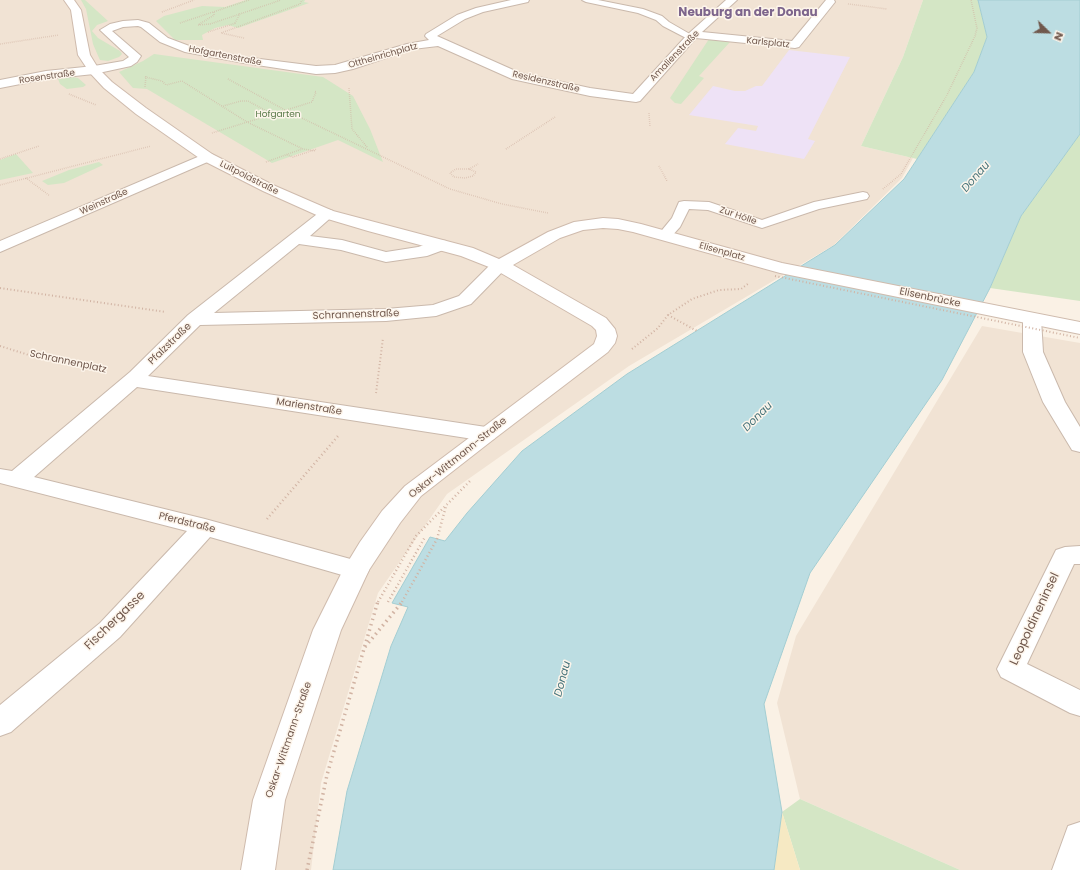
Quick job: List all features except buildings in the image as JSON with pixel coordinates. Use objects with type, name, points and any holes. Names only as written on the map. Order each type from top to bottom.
[{"type":"street","name":"Luitpoldstraße","points":[[69,0],[76,10],[84,56],[94,70],[113,89],[207,157],[302,204],[327,214],[466,252],[500,265]]},
{"type":"street","points":[[434,39],[467,15],[480,10],[524,0]]},
{"type":"street","name":"Amalienstraße","points":[[636,98],[693,36],[732,0]]},
{"type":"street","points":[[817,0],[830,2]]},
{"type":"street","name":"Karlsplatz","points":[[693,36],[795,45],[830,2]]},
{"type":"street","points":[[94,70],[127,64],[133,60],[135,56],[105,30],[120,24],[141,24]]},
{"type":"street","name":"Hofgartenstraße","points":[[141,24],[164,40],[189,50],[244,60],[316,70]]},
{"type":"street","name":"Ottheinrichplatz","points":[[316,70],[335,69],[352,65],[434,39]]},
{"type":"street","name":"Residenzstraße","points":[[434,39],[516,76],[590,92],[636,98]]},
{"type":"street","name":"Rosenstraße","points":[[0,84],[46,75],[94,70]]},
{"type":"street","name":"Weinstraße","points":[[0,247],[207,157]]},
{"type":"street","name":"Pfalzstraße","points":[[8,478],[135,378],[195,319],[327,214]]},
{"type":"street","name":"Elisenplatz","points":[[603,223],[635,227],[665,235],[778,272]]},
{"type":"street","name":"Schrannenstraße","points":[[195,319],[386,315],[436,310],[465,300],[500,265],[554,235],[580,225],[603,223]]},
{"type":"street","points":[[296,239],[342,245],[386,257],[421,252],[440,245]]},
{"type":"street","name":"Oskar-Wittmann-Straße","points":[[258,870],[269,800],[327,630],[356,570],[373,542],[413,491],[601,348],[605,343],[607,336],[605,329],[599,322],[500,265]]},
{"type":"street","name":"Elisenbrücke","points":[[778,272],[1032,324],[1080,328]]},
{"type":"street","points":[[1032,324],[1033,352],[1054,402],[1080,445]]},
{"type":"street","name":"Marienstraße","points":[[135,378],[365,416],[486,434]]},
{"type":"street","name":"Pferdstraße","points":[[8,478],[205,527],[356,570]]},
{"type":"street","name":"Fischergasse","points":[[0,723],[110,630],[205,527]]},
{"type":"street","name":"Leopoldineninsel","points":[[1080,555],[1065,556],[1011,669],[1080,704]]},
{"type":"street","points":[[1069,870],[1080,837]]},
{"type":"lane","points":[[586,0],[640,11],[659,18],[666,24],[693,36]]},
{"type":"lane","name":"Zur Hölle","points":[[665,235],[679,218],[684,205],[709,206],[762,224],[816,206],[862,196]]},
{"type":"path","points":[[141,24],[143,20],[194,0]]},
{"type":"path","points":[[141,24],[177,24],[249,0]]},
{"type":"path","points":[[197,27],[280,0]]},
{"type":"path","points":[[228,29],[300,4],[302,0]]},
{"type":"path","points":[[862,196],[884,189],[901,174],[947,96],[975,36],[976,28],[971,0]]},
{"type":"path","points":[[830,2],[887,9]]},
{"type":"path","points":[[202,25],[198,24],[214,15],[214,12]]},
{"type":"path","points":[[240,14],[236,23],[221,33],[244,37]]},
{"type":"path","points":[[0,44],[80,32]]},
{"type":"path","points":[[144,88],[147,73]]},
{"type":"path","points":[[223,76],[285,110],[450,189],[502,204],[543,212]]},
{"type":"path","points":[[146,77],[162,81],[166,85],[182,81],[248,122],[303,149],[316,150],[293,157],[287,155]]},
{"type":"path","points":[[349,88],[352,129],[368,149]]},
{"type":"path","points":[[222,106],[241,101],[248,101],[273,114]]},
{"type":"path","points":[[0,185],[156,144],[185,140],[312,102]]},
{"type":"path","points":[[506,149],[555,117]]},
{"type":"path","points":[[0,159],[38,146]]},
{"type":"path","points":[[236,172],[303,149]]},
{"type":"path","points":[[470,168],[476,172],[472,176],[465,178],[454,177],[450,173],[456,169],[470,168],[478,164]]},
{"type":"path","points":[[659,166],[667,181]]},
{"type":"path","points":[[25,178],[50,196]]},
{"type":"path","points":[[778,272],[1032,324],[1080,338]]},
{"type":"path","points":[[628,352],[658,328],[668,315],[692,299],[719,290],[741,289],[753,281]]},
{"type":"path","points":[[0,288],[185,315],[195,319]]},
{"type":"path","points":[[250,540],[365,416],[386,315]]},
{"type":"path","points":[[668,315],[697,331]]},
{"type":"path","name":"Schrannenplatz","points":[[0,346],[32,356],[135,378]]},
{"type":"path","points":[[308,870],[327,775],[379,599],[416,536],[472,480]]},
{"type":"path","points":[[364,648],[401,605],[437,539],[446,505]]},
{"type":"path","points":[[388,602],[426,537]]},
{"type":"shaded area","points":[[0,0],[923,0],[903,57],[861,146],[913,158],[902,178],[834,245],[629,366],[447,494],[378,593],[321,783],[311,870],[0,870]]},
{"type":"shaded area","points":[[789,50],[850,57],[808,139],[815,141],[804,159],[725,144],[738,128],[756,131],[758,126],[689,115],[713,86],[735,91],[745,91],[756,86],[762,86]]},
{"type":"shaded area","points":[[982,326],[1080,343],[1080,870],[960,870],[800,799],[777,703],[796,636]]},
{"type":"green space","points":[[81,0],[85,0],[108,21],[97,25],[92,31],[98,38],[120,51],[122,54],[119,57],[108,61],[100,60],[93,44],[86,9]]},
{"type":"green space","points":[[246,0],[305,0],[304,2],[309,3],[238,28],[228,25],[215,28],[202,35],[203,40],[175,40],[156,21],[164,16],[202,6],[225,7]]},
{"type":"green space","points":[[923,0],[978,0],[987,37],[974,72],[917,159],[861,146],[903,57]]},
{"type":"green space","points":[[709,39],[730,42],[699,76],[704,78],[681,104],[675,103],[670,98]]},
{"type":"green space","name":"Hofgarten","points":[[154,54],[323,77],[353,96],[370,129],[383,162],[338,140],[272,163],[147,89],[133,88],[119,72]]},
{"type":"green space","points":[[68,76],[78,78],[86,85],[83,87],[67,89],[60,84],[58,77]]},
{"type":"green space","points":[[1080,134],[1080,301],[990,288],[1021,216]]},
{"type":"green space","points":[[16,154],[33,173],[0,180],[0,160]]},
{"type":"green space","points":[[99,162],[103,165],[64,183],[48,185],[42,181],[69,170]]},
{"type":"green space","points":[[800,799],[960,870],[800,870],[782,812]]},
{"type":"sand","points":[[782,812],[800,870],[774,870]]},
{"type":"water","name":"Donau","points":[[978,0],[1080,0],[1080,134],[1021,216],[990,288],[942,380],[810,573],[764,704],[782,812],[774,870],[333,870],[347,791],[391,646],[408,607],[392,603],[430,537],[445,541],[467,513],[522,451],[627,374],[835,245],[904,179],[974,72],[987,37]]},
{"type":"district","name":"Neuburg an der Donau","points":[[748,13]]}]
